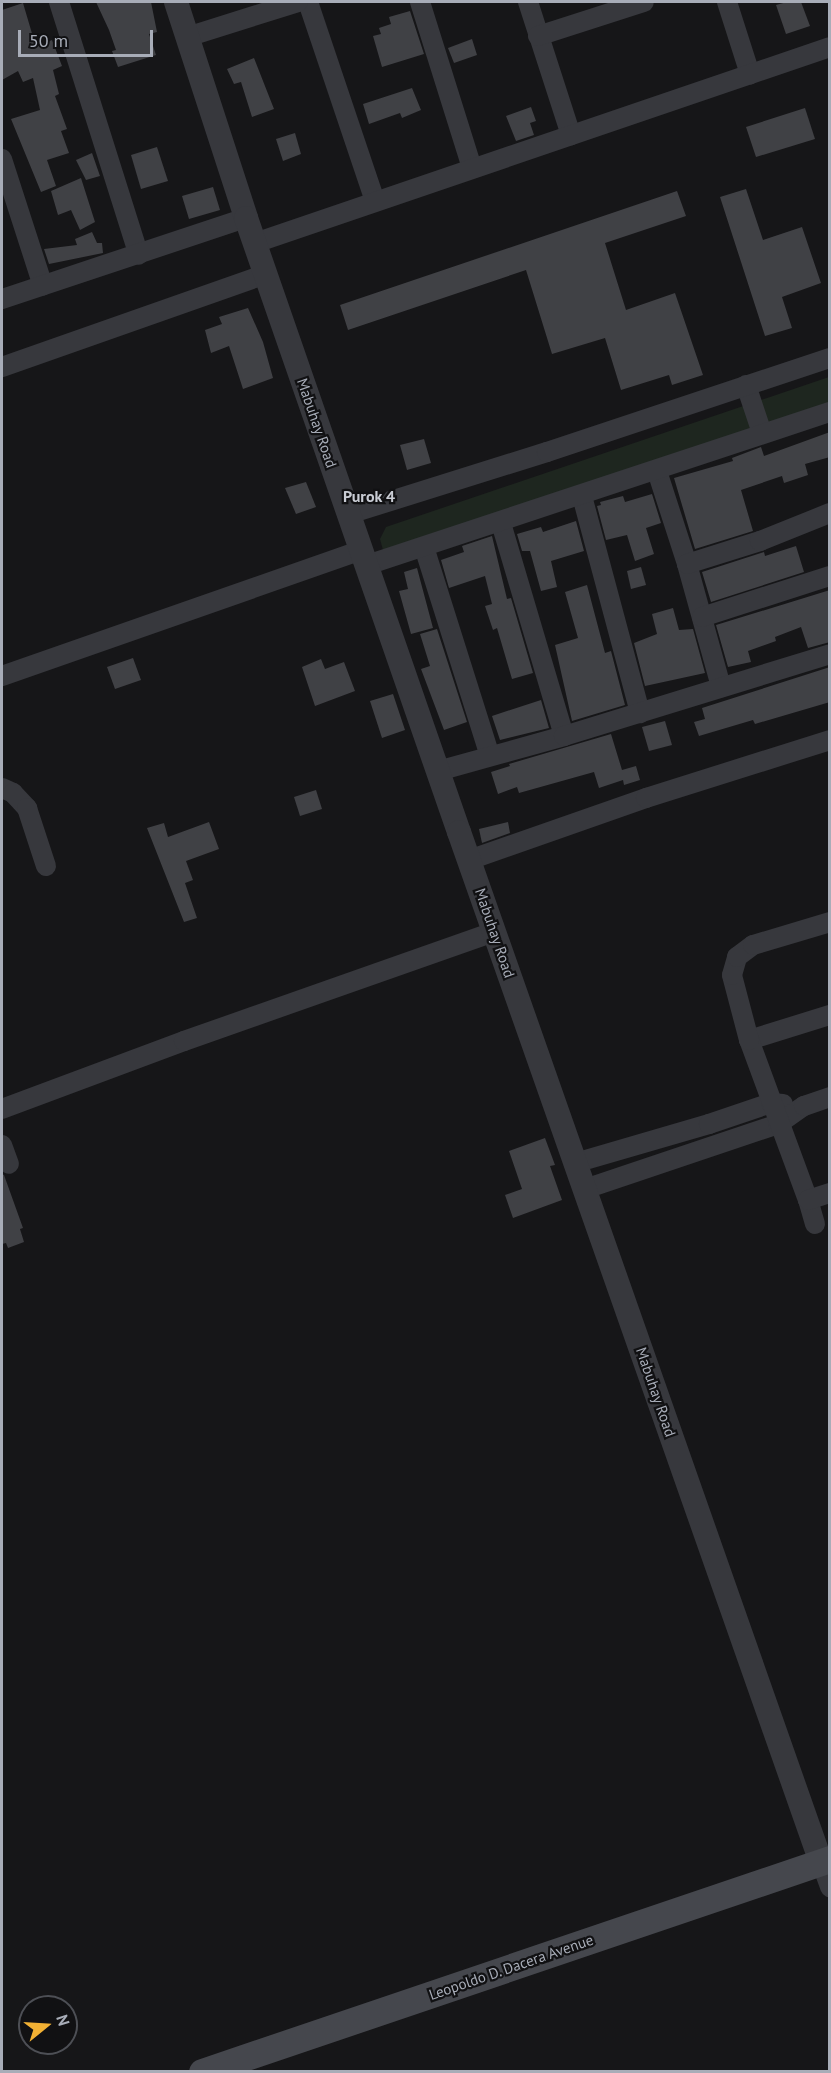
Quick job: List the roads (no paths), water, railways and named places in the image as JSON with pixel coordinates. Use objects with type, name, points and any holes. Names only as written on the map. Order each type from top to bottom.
[{"type":"main road","name":"Leopoldo D. Dacera Avenue","points":[[202,2072],[827,1869]]},
{"type":"street","points":[[59,2],[139,255]]},
{"type":"street","name":"Mabuhay Road","points":[[176,2],[246,218],[494,932],[827,1869]]},
{"type":"street","points":[[187,37],[298,2]]},
{"type":"street","points":[[308,2],[375,201]]},
{"type":"street","points":[[420,2],[472,168]]},
{"type":"street","points":[[528,2],[571,135]]},
{"type":"street","points":[[538,36],[644,2]]},
{"type":"street","points":[[727,2],[750,74]]},
{"type":"street","points":[[255,243],[830,47]]},
{"type":"street","points":[[2,159],[43,286]]},
{"type":"street","points":[[2,299],[246,218]]},
{"type":"street","points":[[2,367],[266,274]]},
{"type":"street","points":[[349,514],[548,452],[830,358]]},
{"type":"street","points":[[746,385],[762,433]]},
{"type":"street","points":[[2,676],[364,558],[424,547],[830,412]]},
{"type":"street","points":[[657,471],[687,564],[721,687]]},
{"type":"street","points":[[582,496],[640,713]]},
{"type":"street","points":[[687,564],[760,541],[830,513]]},
{"type":"street","points":[[501,522],[564,736]]},
{"type":"street","points":[[424,547],[490,756]]},
{"type":"street","points":[[702,617],[830,576]]},
{"type":"street","points":[[438,771],[564,736],[830,654]]},
{"type":"street","points":[[469,860],[646,798],[830,740]]},
{"type":"street","points":[[2,788],[13,793],[27,808],[46,866]]},
{"type":"street","points":[[815,1224],[808,1200],[777,1124],[749,1040],[732,975],[737,957],[753,945],[830,922]]},
{"type":"street","points":[[2,1110],[184,1041],[494,932]]},
{"type":"street","points":[[749,1040],[830,1015]]},
{"type":"street","points":[[585,1189],[777,1124],[804,1106],[830,1098]]},
{"type":"street","points":[[575,1163],[709,1124],[771,1103],[804,1106]]},
{"type":"street","points":[[709,1124],[715,1145]]},
{"type":"street","points":[[2,1145],[9,1164]]},
{"type":"street","points":[[808,1200],[830,1193]]},
{"type":"district","name":"Purok 4","points":[[369,496]]}]
